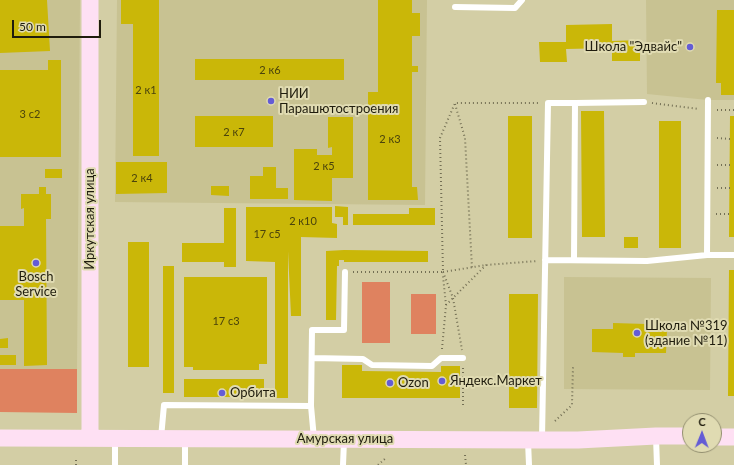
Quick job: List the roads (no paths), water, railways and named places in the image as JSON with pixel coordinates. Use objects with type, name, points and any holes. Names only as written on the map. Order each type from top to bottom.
[{"type":"street","name":"Иркутская улица","points":[[90,0],[90,438]]},
{"type":"street","name":"Амурская улица","points":[[0,438],[578,440],[682,436]]},
{"type":"street","points":[[722,437],[734,437]]},
{"type":"lane","points":[[480,0],[480,8]]},
{"type":"lane","points":[[456,7],[515,8],[522,0]]},
{"type":"lane","points":[[707,255],[708,100]]},
{"type":"lane","points":[[529,465],[535,440],[545,260],[548,103],[644,102]]},
{"type":"lane","points":[[574,260],[575,103]]},
{"type":"lane","points":[[545,260],[647,260],[707,255],[734,255]]},
{"type":"lane","points":[[314,438],[311,406],[312,330],[344,330],[345,272]]},
{"type":"lane","points":[[312,358],[363,359],[372,366],[432,366],[441,358],[463,358]]},
{"type":"lane","points":[[161,438],[164,405],[311,406]]},
{"type":"lane","points":[[656,436],[657,465]]},
{"type":"lane","points":[[115,438],[115,465]]},
{"type":"lane","points":[[185,438],[185,465]]},
{"type":"lane","points":[[343,465],[344,438]]},
{"type":"place","name":"Школа \"Эдвайс\"","points":[[690,47]]},
{"type":"place","name":"НИИ Парашютостроения","points":[[271,101]]},
{"type":"place","name":"Bosch Service","points":[[36,263]]},
{"type":"place","name":"Школа №319 (здание №11)","points":[[637,333]]},
{"type":"place","name":"Яндекс.Маркет","points":[[442,381]]},
{"type":"place","name":"Ozon","points":[[390,383]]},
{"type":"place","name":"Орбита","points":[[222,393]]}]
